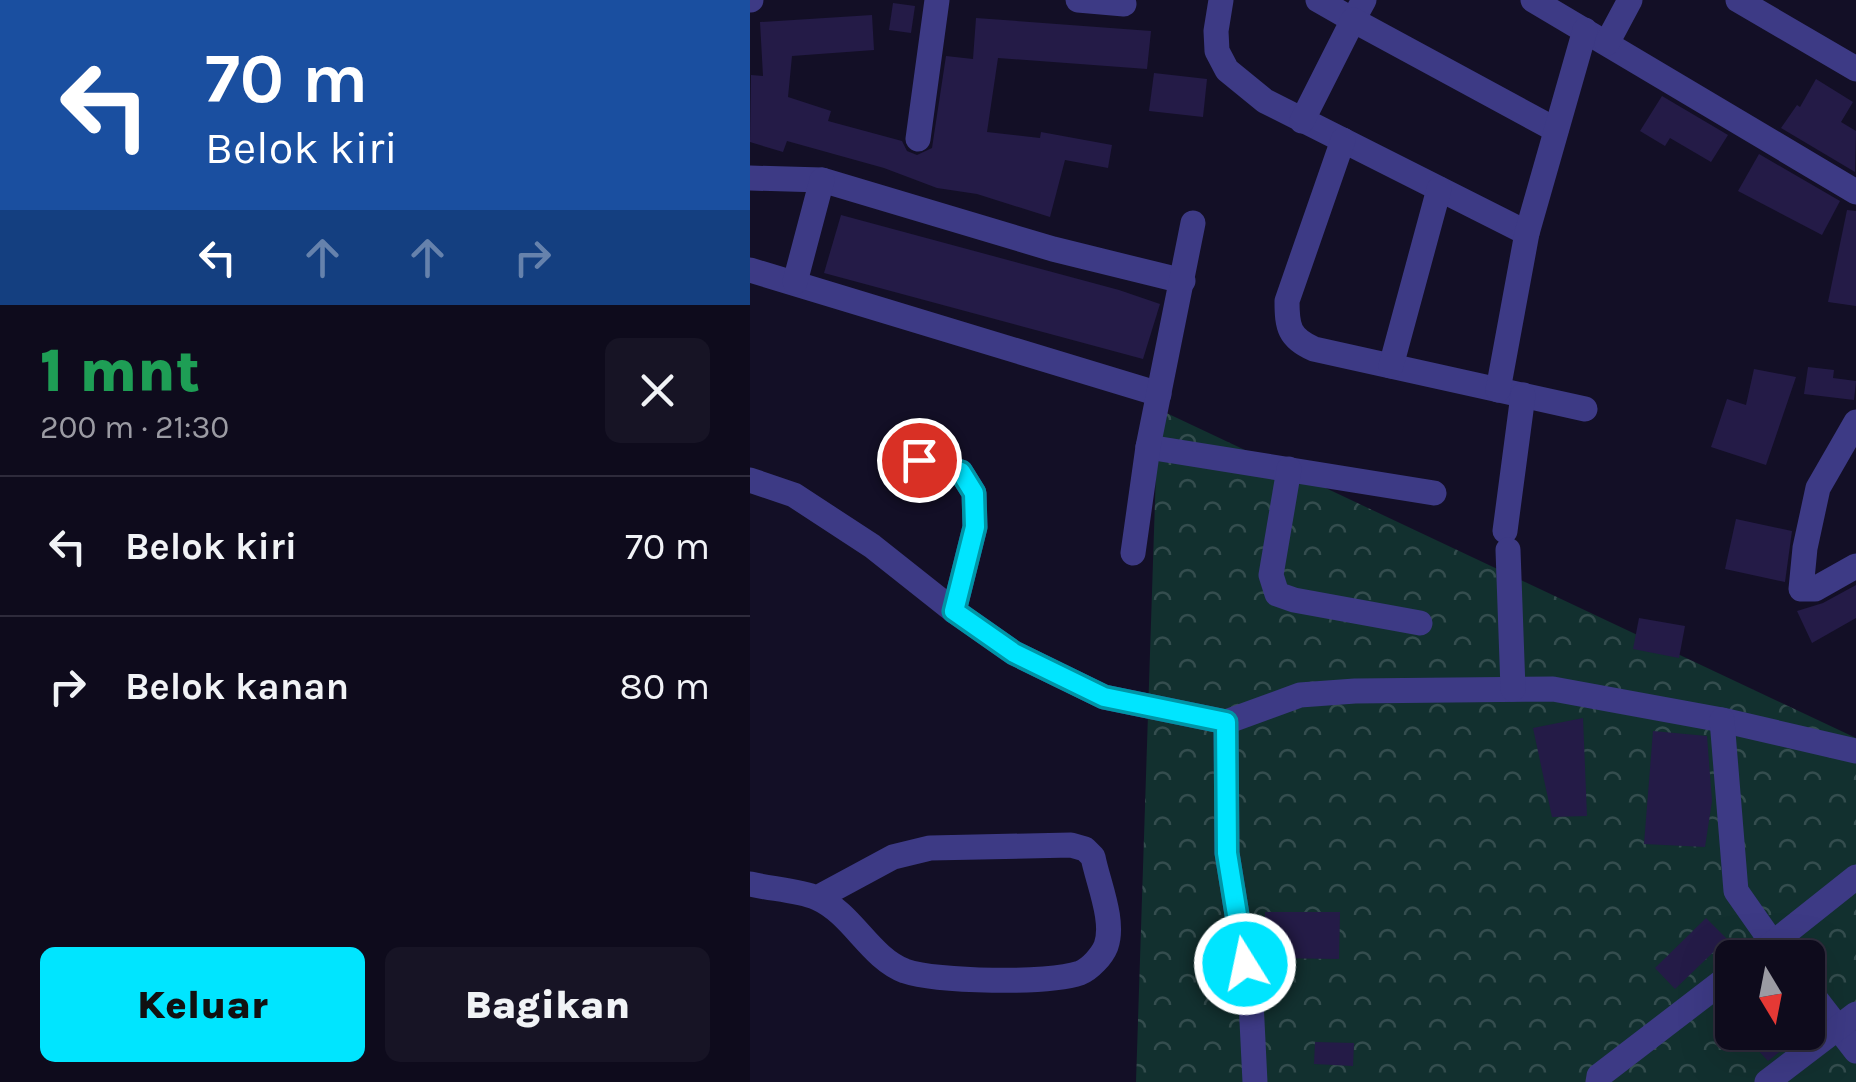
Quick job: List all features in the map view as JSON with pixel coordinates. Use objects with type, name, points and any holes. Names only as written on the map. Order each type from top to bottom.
[{"type":"street","points":[[918,139],[938,0]]},
{"type":"street","points":[[1078,0],[1124,4]]},
{"type":"street","points":[[1221,0],[1216,51],[1226,70],[1265,102],[1527,233]]},
{"type":"street","points":[[1318,0],[1358,10],[1556,130]]},
{"type":"street","points":[[1533,0],[1856,192]]},
{"type":"street","points":[[1513,689],[1507,540],[1510,393],[1527,233],[1556,130],[1596,37],[1630,0]]},
{"type":"street","points":[[1738,0],[1856,69]]},
{"type":"street","points":[[1302,122],[1358,10]]},
{"type":"street","points":[[1343,140],[1287,301],[1287,326],[1294,340],[1314,349],[1585,409]]},
{"type":"street","points":[[750,178],[822,180],[1053,249],[1183,281]]},
{"type":"street","points":[[796,282],[822,180]]},
{"type":"street","points":[[1391,366],[1439,190]]},
{"type":"street","points":[[1134,554],[1148,446],[1193,223]]},
{"type":"street","points":[[750,270],[1159,394]]},
{"type":"street","points":[[1854,428],[1818,488],[1804,548],[1801,589],[1815,589],[1856,566]]},
{"type":"street","points":[[1148,446],[1434,493]]},
{"type":"street","points":[[919,460],[961,472],[974,493],[975,527],[954,611]]},
{"type":"street","points":[[1288,468],[1272,576],[1277,594],[1420,623]]},
{"type":"street","points":[[750,480],[794,495],[872,546],[1014,653],[1104,697],[1226,722],[1300,695],[1355,690],[1553,689],[1722,720],[1856,751]]},
{"type":"street","points":[[1722,720],[1736,891],[1763,940]]},
{"type":"street","points":[[1226,722],[1227,853],[1251,1002],[1255,1082]]},
{"type":"street","points":[[750,884],[816,898],[838,912],[889,962],[906,971],[936,976],[1050,980],[1084,972],[1104,952],[1110,932],[1092,857],[1085,849],[1072,845],[930,848],[892,857],[816,898]]},
{"type":"street","points":[[1785,940],[1856,876]]},
{"type":"street","points":[[1598,1082],[1598,1076],[1715,987]]},
{"type":"street","points":[[1825,1003],[1847,1021],[1856,1051]]},
{"type":"street","points":[[1767,1082],[1847,1021]]},
{"type":"green space","points":[[1158,409],[1856,738],[1856,1082],[1136,1082]]},
{"type":"building","points":[[893,3],[915,6],[911,33],[889,30]]},
{"type":"building","points":[[872,15],[874,50],[792,56],[788,97],[831,111],[828,121],[902,141],[907,151],[917,155],[932,148],[946,56],[973,59],[976,18],[1151,31],[1147,69],[998,58],[987,132],[1040,138],[1041,132],[1112,145],[1108,168],[1065,160],[1050,217],[977,194],[937,188],[884,168],[787,141],[783,152],[750,142],[751,75],[763,76],[760,22]]},
{"type":"building","points":[[1154,73],[1207,79],[1203,117],[1149,111]]},
{"type":"building","points":[[1816,79],[1853,102],[1841,122],[1856,131],[1855,172],[1781,128],[1797,105],[1800,107]]},
{"type":"building","points":[[1662,96],[1728,135],[1711,162],[1670,138],[1665,146],[1640,131]]},
{"type":"building","points":[[1759,154],[1840,201],[1822,235],[1738,191]]},
{"type":"building","points":[[1847,210],[1856,211],[1856,306],[1828,302]]},
{"type":"building","points":[[841,215],[1160,304],[1143,359],[824,273]]},
{"type":"building","points":[[1808,367],[1834,370],[1833,378],[1856,381],[1854,400],[1804,394]]},
{"type":"building","points":[[1754,369],[1796,377],[1766,465],[1711,447],[1727,399],[1746,405]]},
{"type":"building","points":[[1736,519],[1792,531],[1785,582],[1725,569]]},
{"type":"building","points":[[1856,585],[1856,618],[1812,643],[1797,611],[1823,603]]},
{"type":"building","points":[[1639,618],[1685,626],[1679,658],[1633,649]]},
{"type":"building","points":[[1583,718],[1587,816],[1552,817],[1533,728]]},
{"type":"building","points":[[1653,731],[1707,736],[1712,801],[1705,847],[1644,844]]},
{"type":"building","points":[[1265,912],[1340,912],[1339,959],[1265,958]]},
{"type":"building","points":[[1706,918],[1727,939],[1715,940],[1715,951],[1675,989],[1655,968]]},
{"type":"building","points":[[1315,1042],[1354,1043],[1353,1066],[1314,1064]]},
{"type":"building","points":[[1758,1050],[1782,1050],[1768,1061]]},
{"type":"route","points":[[919,460],[961,472],[974,493],[975,527],[954,611],[1014,653],[1104,697],[1226,722],[1227,853],[1245,964]]}]
